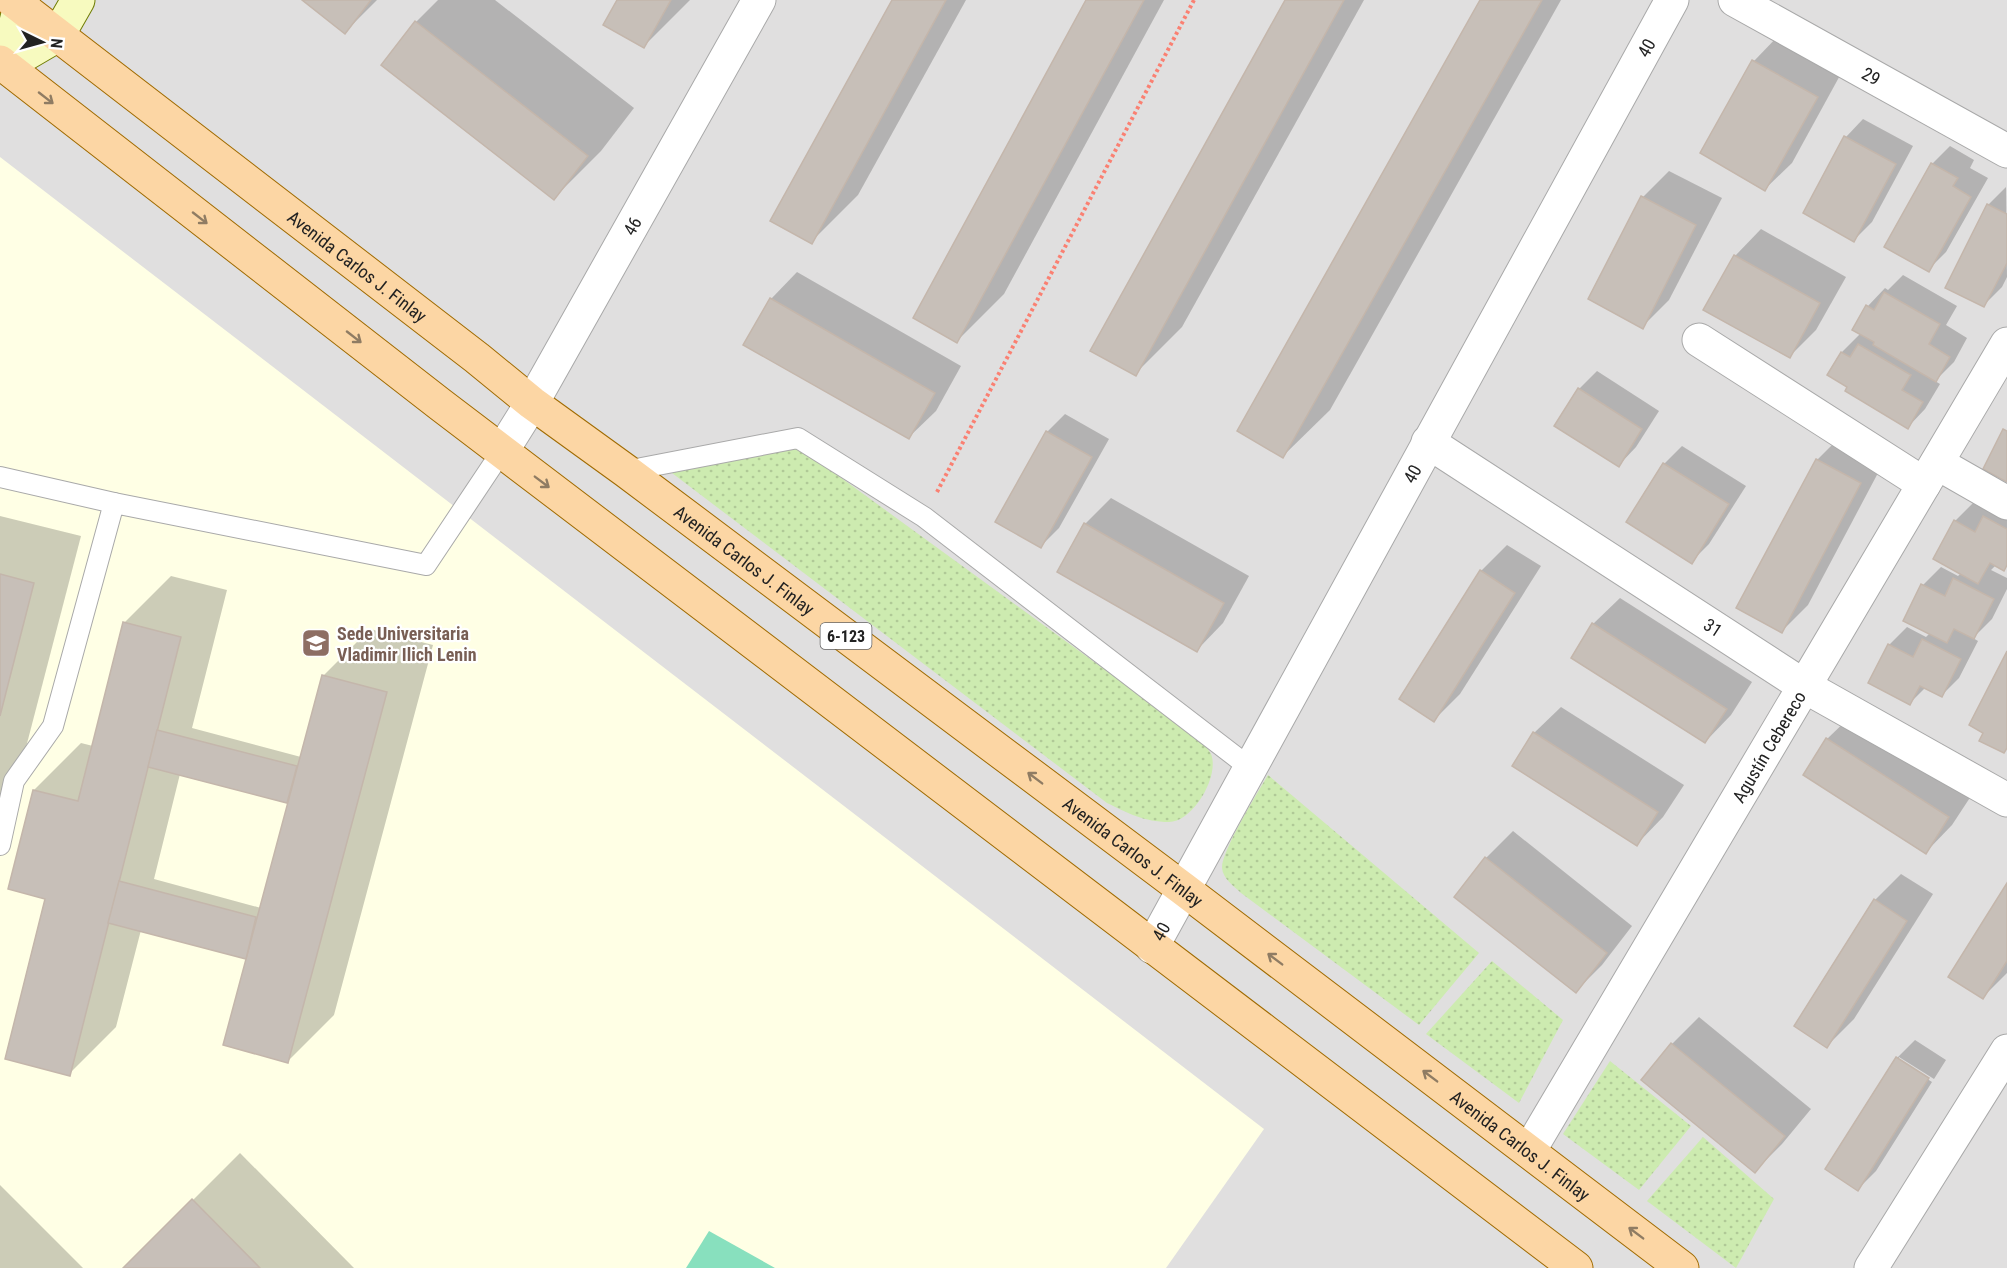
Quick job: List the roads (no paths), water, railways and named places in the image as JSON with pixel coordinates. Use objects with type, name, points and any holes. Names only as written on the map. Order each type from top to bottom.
[{"type":"main road","name":"Avenida Carlos J. Finlay","points":[[18,2],[58,36],[477,358],[532,403],[1182,888],[1682,1268]]},
{"type":"main road","points":[[2,64],[502,451],[1576,1268]]},
{"type":"street","points":[[2,64],[58,36],[78,0]]},
{"type":"street","name":"46","points":[[502,451],[532,403],[759,0]]},
{"type":"street","name":"40","points":[[1152,947],[1182,888],[1672,0]]},
{"type":"street","name":"29","points":[[1735,0],[2007,151]]},
{"type":"street","points":[[2,64],[18,2]]},
{"type":"street","points":[[1699,340],[1930,473],[2007,503]]},
{"type":"street","name":"Agustín Cebereco","points":[[1529,1151],[2007,344]]},
{"type":"street","name":"31","points":[[1428,442],[1804,686],[2007,800]]},
{"type":"street","points":[[1871,1268],[2007,1051]]},
{"type":"lane","points":[[626,471],[798,438],[924,517],[1249,767]]},
{"type":"lane","points":[[0,477],[114,503],[426,565],[502,451]]},
{"type":"lane","points":[[0,845],[14,781],[53,726],[114,503]]},
{"type":"place","name":"Sede Universitaria Vladimir Ilich Lenin","points":[[316,643]]}]
